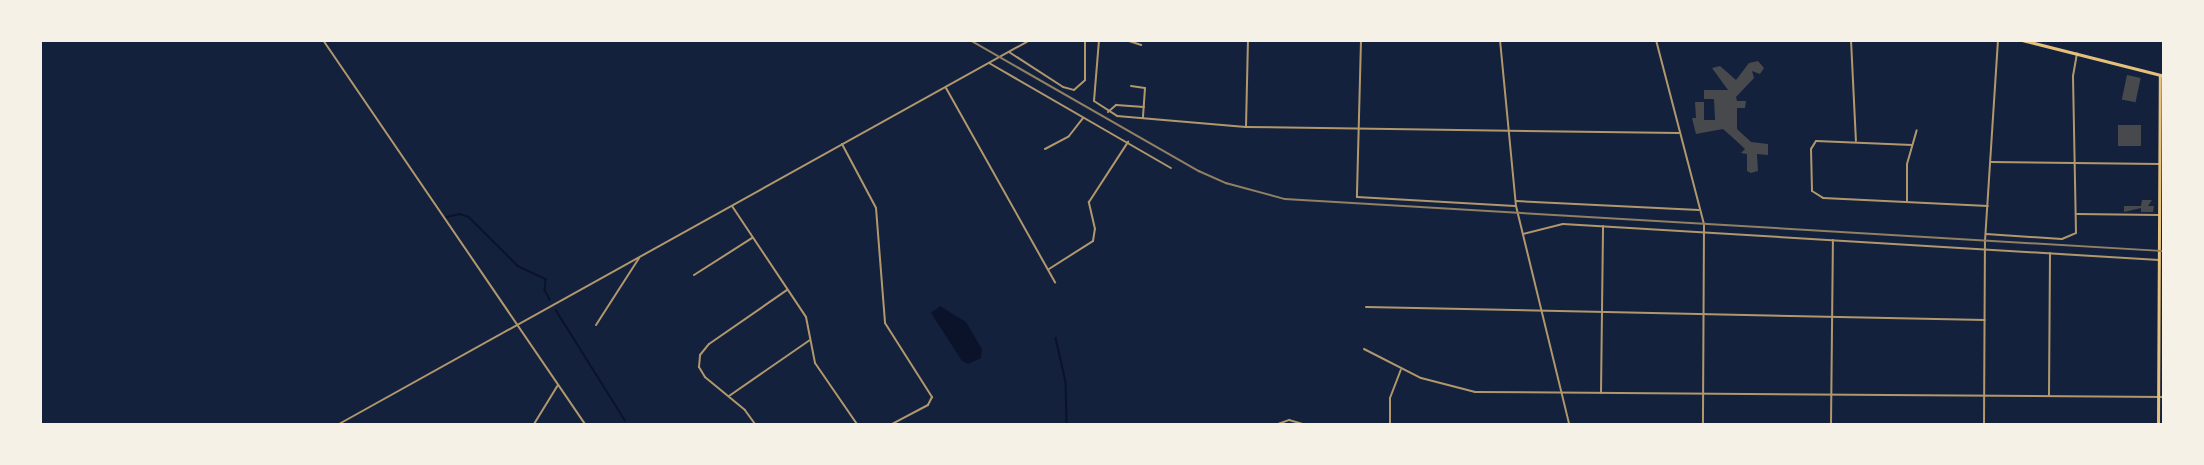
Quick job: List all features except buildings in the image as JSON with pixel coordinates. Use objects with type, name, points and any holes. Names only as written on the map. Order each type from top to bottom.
[{"type":"main road","points":[[2022,40],[2162,75],[2159,164],[2161,179],[2158,215],[2161,248],[2158,260],[2158,424]]},
{"type":"street","points":[[323,40],[585,424]]},
{"type":"street","points":[[339,424],[1030,40]]},
{"type":"street","points":[[1009,52],[1063,87],[1074,90],[1085,80],[1085,40]]},
{"type":"street","points":[[1099,40],[1094,99],[1108,112],[1143,118],[1246,127],[1679,133]]},
{"type":"street","points":[[1126,40],[1141,45]]},
{"type":"street","points":[[1246,127],[1248,40]]},
{"type":"street","points":[[1361,40],[1357,197],[1516,206]]},
{"type":"street","points":[[1500,40],[1516,206],[1569,424]]},
{"type":"street","points":[[1656,40],[1704,232],[1703,424]]},
{"type":"street","points":[[1851,40],[1856,141]]},
{"type":"street","points":[[1984,424],[1985,249],[1998,40]]},
{"type":"street","points":[[1986,234],[2062,239],[2071,238],[2077,230],[2073,76],[2077,53]]},
{"type":"street","points":[[989,63],[1171,168]]},
{"type":"street","points":[[1131,86],[1145,88],[1143,118]]},
{"type":"street","points":[[946,87],[1055,282]]},
{"type":"street","points":[[1108,112],[1116,105],[1144,107]]},
{"type":"street","points":[[1045,149],[1069,136],[1083,118]]},
{"type":"street","points":[[1907,201],[1906,174],[1917,130]]},
{"type":"street","points":[[1912,145],[1822,140],[1812,144],[1811,184],[1815,195],[1988,206]]},
{"type":"street","points":[[1048,270],[1093,241],[1095,229],[1089,202],[1128,142]]},
{"type":"street","points":[[842,144],[876,208],[885,322],[932,399],[892,424]]},
{"type":"street","points":[[1990,162],[2159,164]]},
{"type":"street","points":[[1516,201],[1699,210]]},
{"type":"street","points":[[732,206],[807,320],[816,365],[857,424]]},
{"type":"street","points":[[2076,214],[2158,215]]},
{"type":"street","points":[[1523,234],[1563,224],[2158,260]]},
{"type":"street","points":[[1601,393],[1603,226]]},
{"type":"street","points":[[694,275],[752,238]]},
{"type":"street","points":[[1831,424],[1833,240]]},
{"type":"street","points":[[2049,396],[2050,253]]},
{"type":"street","points":[[596,326],[639,258]]},
{"type":"street","points":[[755,424],[703,375],[699,364],[701,352],[787,290]]},
{"type":"street","points":[[1366,307],[1832,319],[1985,320]]},
{"type":"street","points":[[728,397],[810,340]]},
{"type":"street","points":[[1365,349],[1402,370],[1434,383],[1475,392],[2163,397]]},
{"type":"street","points":[[1390,424],[1390,398],[1402,370]]},
{"type":"street","points":[[534,424],[558,385]]},
{"type":"street","points":[[1278,424],[1289,420],[1303,424]]},
{"type":"water","points":[[940,306],[966,322],[982,349],[981,358],[968,364],[962,361],[931,313]]},
{"type":"waterway","points":[[447,217],[460,214],[469,217],[518,266],[546,279],[545,290],[550,300]]},
{"type":"waterway","points":[[556,310],[625,420]]},
{"type":"waterway","points":[[1056,338],[1066,382],[1067,424]]},
{"type":"railway","points":[[970,40],[1199,171],[1226,183],[1285,199],[2164,251]]}]
